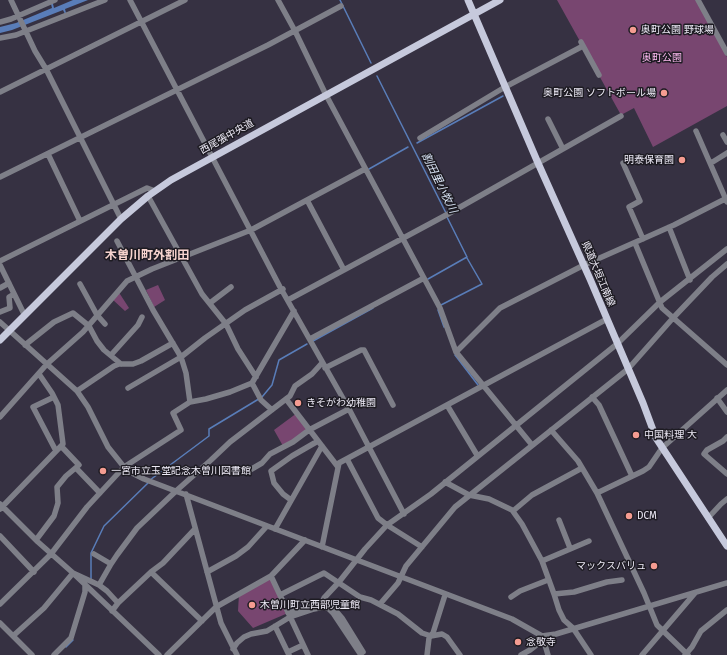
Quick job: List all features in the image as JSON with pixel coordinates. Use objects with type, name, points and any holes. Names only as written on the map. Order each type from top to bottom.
[{"type":"main road","name":"県道大垣江南線","points":[[468,0],[538,163],[584,265],[656,438],[727,546]]},
{"type":"main road","name":"西尾張中央道","points":[[0,340],[24,314],[121,218],[171,180],[500,0]]},
{"type":"street","points":[[11,0],[25,32],[46,70],[113,205],[121,218]]},
{"type":"street","points":[[0,22],[55,0]]},
{"type":"street","points":[[0,42],[105,0]]},
{"type":"street","points":[[130,0],[288,300],[349,409],[404,514]]},
{"type":"street","points":[[0,92],[185,0]]},
{"type":"street","points":[[278,0],[326,95],[440,308],[456,352],[532,445]]},
{"type":"street","points":[[698,0],[727,53]]},
{"type":"street","points":[[0,177],[295,31],[341,6]]},
{"type":"street","points":[[0,38],[10,37]]},
{"type":"street","points":[[420,138],[505,87],[582,44],[598,75]]},
{"type":"street","points":[[288,300],[621,116]]},
{"type":"street","points":[[548,118],[563,149]]},
{"type":"street","points":[[456,352],[500,308],[584,265],[726,201],[696,130]]},
{"type":"street","points":[[723,135],[727,142]]},
{"type":"street","points":[[711,163],[727,153]]},
{"type":"street","points":[[48,154],[80,221]]},
{"type":"street","points":[[623,163],[640,201],[630,207],[643,239]]},
{"type":"street","points":[[0,417],[48,364],[89,326],[126,281],[136,275],[251,230],[365,169]]},
{"type":"street","points":[[0,261],[147,188],[155,191]]},
{"type":"street","points":[[148,196],[202,294],[226,324],[238,349],[256,377]]},
{"type":"street","points":[[307,200],[344,270]]},
{"type":"street","points":[[669,227],[690,280]]},
{"type":"street","points":[[117,241],[153,310],[181,357],[186,373],[190,402]]},
{"type":"street","points":[[635,243],[662,308],[727,365]]},
{"type":"street","points":[[322,603],[324,598],[388,525],[445,482],[476,455],[617,344],[660,302],[727,250]]},
{"type":"street","points":[[380,604],[398,583],[406,566],[455,507],[628,369],[673,318],[712,277],[727,264]]},
{"type":"street","points":[[0,265],[24,314]]},
{"type":"street","points":[[310,339],[424,278]]},
{"type":"street","points":[[0,288],[9,283]]},
{"type":"street","points":[[80,284],[97,315],[105,324]]},
{"type":"street","points":[[210,303],[231,287]]},
{"type":"street","points":[[128,388],[181,357],[245,310],[283,289]]},
{"type":"street","points":[[0,312],[10,308],[9,297],[14,294]]},
{"type":"street","points":[[0,604],[51,554],[100,493],[124,467],[181,430],[173,413],[190,402],[230,392],[252,383],[294,311]]},
{"type":"street","points":[[25,345],[54,322],[73,313],[89,326],[97,342],[104,350],[121,364]]},
{"type":"street","points":[[112,356],[138,325],[142,317]]},
{"type":"street","points":[[322,547],[339,463],[607,319]]},
{"type":"street","points":[[0,322],[77,391],[88,407],[108,447],[124,467],[144,479],[512,620],[543,638],[548,655]]},
{"type":"street","points":[[77,391],[114,366],[121,364],[133,364],[142,361],[173,343]]},
{"type":"street","points":[[100,585],[112,564],[137,528],[230,442],[290,396],[295,386],[324,366],[364,350],[394,406]]},
{"type":"street","points":[[39,374],[58,405],[63,444],[1,506],[159,655]]},
{"type":"street","points":[[252,383],[260,399],[272,410]]},
{"type":"street","points":[[597,493],[649,467],[662,448],[727,390]]},
{"type":"street","points":[[36,540],[54,516],[58,503],[58,487],[66,476],[79,465],[58,449],[33,407],[54,397]]},
{"type":"street","points":[[592,397],[599,405],[632,476]]},
{"type":"street","points":[[717,398],[727,412]]},
{"type":"street","points":[[286,399],[338,467]]},
{"type":"street","points":[[447,405],[476,455]]},
{"type":"street","points":[[250,470],[262,463],[270,454],[293,442],[309,430],[349,409]]},
{"type":"street","points":[[551,430],[578,461],[597,493],[657,625],[662,631],[687,655],[701,631],[727,610]]},
{"type":"street","points":[[727,437],[707,450],[704,454],[727,474]]},
{"type":"street","points":[[292,500],[283,494],[274,483],[271,471],[292,456],[318,441]]},
{"type":"street","points":[[275,529],[322,446]]},
{"type":"street","points":[[347,459],[378,518],[422,547]]},
{"type":"street","points":[[76,468],[100,493]]},
{"type":"street","points":[[513,511],[532,495],[582,468]]},
{"type":"street","points":[[445,482],[469,495],[488,499],[513,511],[522,524],[542,561],[558,610],[564,620],[574,629],[591,655]]},
{"type":"street","points":[[186,494],[216,607],[224,630],[237,655]]},
{"type":"street","points":[[708,518],[716,508],[727,499]]},
{"type":"street","points":[[559,520],[570,548]]},
{"type":"street","points":[[207,572],[236,556],[248,547],[267,526]]},
{"type":"street","points":[[112,611],[118,603],[151,572],[163,563],[195,529]]},
{"type":"street","points":[[0,536],[34,572]]},
{"type":"street","points":[[167,655],[216,607],[271,576],[305,540]]},
{"type":"street","points":[[542,561],[589,541]]},
{"type":"street","points":[[94,554],[112,564]]},
{"type":"street","points":[[151,572],[202,621]]},
{"type":"street","points":[[73,573],[100,585],[118,603]]},
{"type":"street","points":[[13,636],[44,608],[73,573]]},
{"type":"street","points":[[280,595],[324,573],[360,597],[380,604],[398,614],[422,634],[431,636],[442,634],[447,637],[460,655]]},
{"type":"street","points":[[271,576],[308,655]]},
{"type":"street","points":[[512,597],[520,591],[548,580]]},
{"type":"street","points":[[554,594],[579,591],[607,582],[622,580]]},
{"type":"street","points":[[521,655],[530,650],[543,638],[727,583]]},
{"type":"street","points":[[54,655],[71,638],[85,592],[84,585]]},
{"type":"street","points":[[642,655],[695,592]]},
{"type":"street","points":[[427,655],[428,643],[433,633],[445,594]]},
{"type":"street","points":[[234,649],[237,643],[244,637],[267,631],[289,615],[310,605],[322,603],[330,604],[336,610],[364,655]]},
{"type":"street","points":[[289,615],[324,607],[329,609],[357,654]]},
{"type":"street","points":[[0,623],[32,655]]},
{"type":"street","points":[[275,626],[288,654],[303,645]]},
{"type":"green space","name":"奥町公園","points":[[557,0],[696,0],[727,57],[727,106],[653,147],[634,108],[621,115]]},
{"type":"green space","points":[[158,285],[165,300],[154,307],[146,290]]},
{"type":"green space","points":[[118,291],[129,308],[125,311],[112,299]]},
{"type":"green space","points":[[297,413],[309,430],[283,446],[274,430]]},
{"type":"green space","points":[[271,576],[288,613],[253,628],[238,611],[239,594]]},
{"type":"water","points":[[73,0],[88,0],[65,9],[65,14],[63,10],[12,30],[0,33],[0,27],[16,23],[52,8],[51,4],[53,4],[54,8]]},
{"type":"waterway","name":"割田里小牧川","points":[[340,0],[371,63]]},
{"type":"waterway","name":"割田里小牧川","points":[[377,76],[446,213]]},
{"type":"waterway","points":[[417,143],[503,96]]},
{"type":"waterway","points":[[369,169],[408,147]]},
{"type":"waterway","name":"割田里小牧川","points":[[428,279],[467,257],[447,217]]},
{"type":"waterway","points":[[441,305],[482,284],[467,258]]},
{"type":"waterway","name":"割田里小牧川","points":[[313,341],[373,308]]},
{"type":"waterway","points":[[438,310],[444,327]]},
{"type":"waterway","name":"割田里小牧川","points":[[150,480],[209,436],[209,429],[262,397],[272,385],[279,360],[307,344]]},
{"type":"waterway","points":[[455,355],[478,385]]},
{"type":"waterway","name":"割田里小牧川","points":[[91,580],[91,553],[104,526],[148,483]]},
{"type":"waterway","name":"割田里小牧川","points":[[66,647],[73,640]]},
{"type":"place","name":"奥町公園 野球場","points":[[633,30]]},
{"type":"place","name":"奥町公園 ソフトボール場","points":[[664,93]]},
{"type":"place","name":"明泰保育園","points":[[682,160]]},
{"type":"place","name":"きそがわ幼稚園","points":[[298,403]]},
{"type":"place","name":"中国料理 大","points":[[636,435]]},
{"type":"place","name":"一宮市立玉堂記念木曽川図書館","points":[[103,471]]},
{"type":"place","name":"DCM","points":[[629,516]]},
{"type":"place","name":"マックスバリュ","points":[[654,566]]},
{"type":"place","name":"木曽川町立西部児童館","points":[[252,605]]},
{"type":"place","name":"念敬寺","points":[[518,642]]},
{"type":"district","name":"木曽川町外割田","points":[[147,256]]}]
